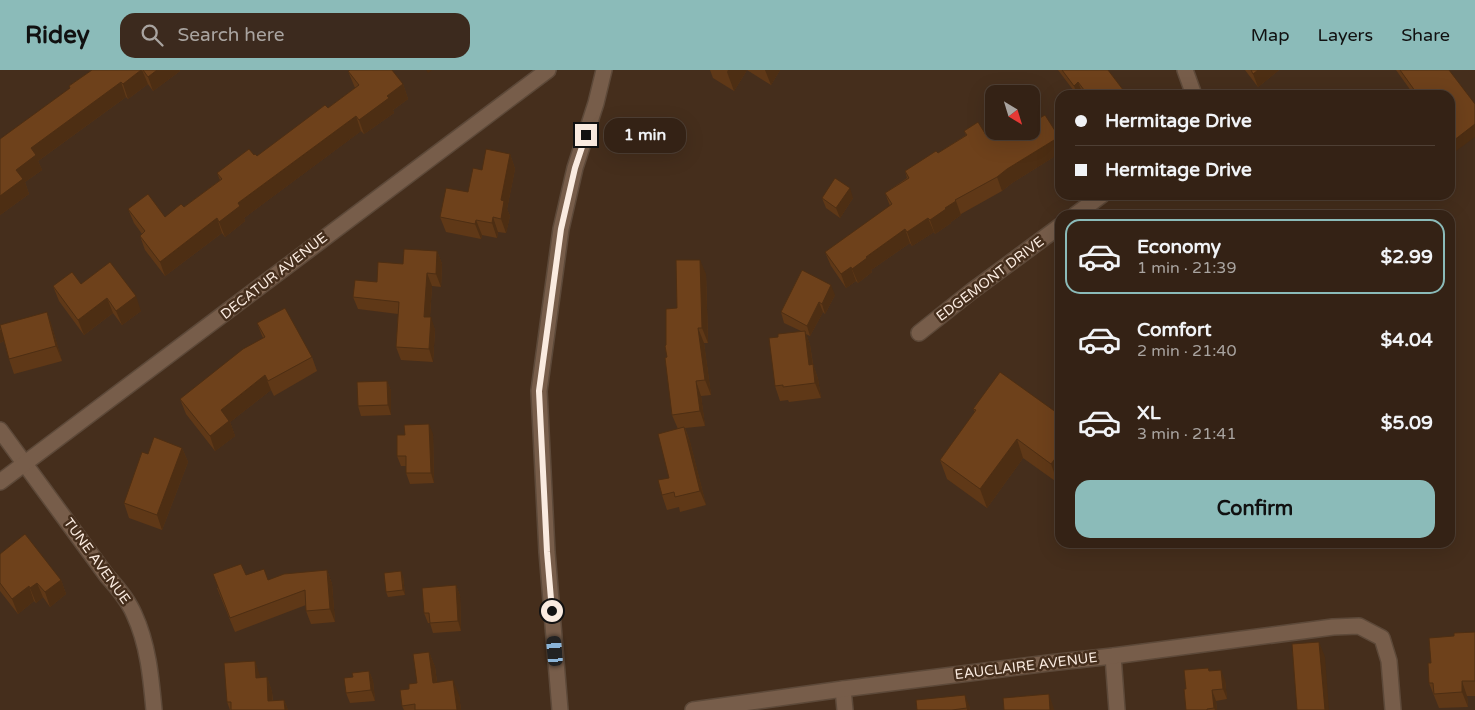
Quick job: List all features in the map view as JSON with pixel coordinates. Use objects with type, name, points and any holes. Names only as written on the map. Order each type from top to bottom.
[{"type":"street","name":"DECATUR AVENUE","points":[[0,482],[548,70]]},
{"type":"street","points":[[560,710],[547,552],[539,391],[561,229],[575,168],[596,103],[604,70]]},
{"type":"street","points":[[1186,70],[1192,90]]},
{"type":"street","points":[[1082,210],[1095,200]]},
{"type":"street","name":"EDGEMONT DRIVE","points":[[919,333],[1055,230]]},
{"type":"street","name":"TUNE AVENUE","points":[[0,430],[107,576],[122,593],[134,613],[148,659],[154,710]]},
{"type":"street","name":"EAUCLAIRE AVENUE","points":[[692,710],[1039,664],[1359,626],[1382,638],[1389,661],[1393,710]]},
{"type":"street","points":[[1113,656],[1117,710]]},
{"type":"street","points":[[843,689],[845,710]]},
{"type":"building","points":[[92,70],[141,70],[123,84],[121,82],[31,148],[36,155],[16,170],[23,179],[0,196],[0,139]]},
{"type":"building","points":[[143,70],[157,70],[148,77]]},
{"type":"building","points":[[392,70],[403,84],[387,96],[389,98],[359,120],[356,116],[238,203],[240,206],[219,222],[217,218],[160,262],[140,236],[145,231],[128,209],[148,194],[165,217],[181,204],[184,207],[222,179],[217,173],[249,149],[257,156],[325,105],[328,108],[359,85],[348,71]]},
{"type":"building","points":[[1062,70],[1108,70],[1123,90],[1084,90],[1078,82],[1074,86]]},
{"type":"building","points":[[1400,70],[1449,70],[1475,104],[1475,124],[1455,139],[1455,90],[1414,90]]},
{"type":"building","points":[[1045,115],[1055,131],[1055,139],[997,177],[955,200],[930,220],[928,218],[907,232],[905,229],[852,269],[851,267],[841,274],[825,252],[892,204],[885,193],[909,178],[905,171],[936,151],[938,153],[967,135],[964,131],[978,122],[985,133],[985,140],[1040,140],[1040,118]]},
{"type":"building","points":[[486,149],[510,154],[501,200],[504,201],[501,219],[493,217],[492,223],[476,220],[475,224],[440,217],[446,188],[468,192],[473,168],[482,170]]},
{"type":"building","points":[[835,178],[850,188],[836,208],[822,198]]},
{"type":"building","points":[[404,249],[437,251],[436,274],[427,273],[424,317],[431,317],[429,349],[396,347],[399,302],[353,297],[355,280],[377,282],[378,262],[403,264]]},
{"type":"building","points":[[676,260],[700,260],[702,328],[698,328],[705,380],[696,381],[700,411],[672,415],[665,346],[666,309],[677,308]]},
{"type":"building","points":[[110,262],[136,296],[116,311],[107,298],[78,320],[53,286],[72,272],[81,284]]},
{"type":"building","points":[[802,270],[831,285],[822,304],[819,302],[807,326],[781,312]]},
{"type":"building","points":[[285,308],[312,357],[268,381],[265,375],[221,410],[229,421],[210,436],[180,399],[243,349],[265,337],[257,323]]},
{"type":"building","points":[[47,312],[56,346],[9,359],[0,325]]},
{"type":"building","points":[[805,331],[809,365],[813,364],[815,383],[783,387],[783,385],[775,386],[769,338],[778,337],[778,334]]},
{"type":"building","points":[[1000,372],[1055,411],[1055,459],[1051,464],[1017,439],[980,489],[940,460],[976,410],[973,409]]},
{"type":"building","points":[[387,381],[388,405],[358,406],[357,382]]},
{"type":"building","points":[[429,424],[431,473],[406,473],[406,456],[397,456],[397,435],[405,435],[404,425]]},
{"type":"building","points":[[684,427],[700,491],[675,497],[674,492],[662,495],[658,480],[669,478],[658,434]]},
{"type":"building","points":[[154,437],[182,448],[157,515],[124,503],[142,452],[148,454]]},
{"type":"building","points":[[25,534],[61,580],[45,592],[37,583],[30,588],[29,586],[12,599],[0,583],[0,554]]},
{"type":"building","points":[[241,564],[246,575],[264,569],[268,580],[284,574],[327,570],[330,609],[306,611],[305,590],[230,618],[213,574]]},
{"type":"building","points":[[401,571],[403,590],[386,592],[384,573]]},
{"type":"building","points":[[456,585],[458,621],[430,623],[429,613],[424,613],[422,588]]},
{"type":"building","points":[[1475,632],[1475,681],[1462,681],[1462,692],[1434,694],[1433,683],[1429,683],[1428,663],[1431,663],[1429,638],[1454,636],[1454,633]]},
{"type":"building","points":[[1319,642],[1325,710],[1297,710],[1292,644]]},
{"type":"building","points":[[429,652],[433,683],[453,680],[457,710],[415,710],[415,704],[402,706],[400,690],[409,689],[409,684],[417,683],[413,654]]},
{"type":"building","points":[[255,661],[256,678],[267,677],[268,701],[284,700],[285,710],[231,710],[231,702],[227,702],[224,663]]},
{"type":"building","points":[[1208,668],[1209,671],[1221,670],[1223,689],[1212,690],[1214,708],[1186,710],[1184,670]]},
{"type":"building","points":[[369,671],[371,690],[346,693],[344,678],[353,677],[352,673]]},
{"type":"building","points":[[1049,694],[1050,710],[1004,710],[1003,698]]},
{"type":"building","points":[[965,695],[967,708],[917,710],[916,700]]},
{"type":"route","points":[[552,611],[547,552],[539,391],[561,229],[575,168],[586,135]]}]
